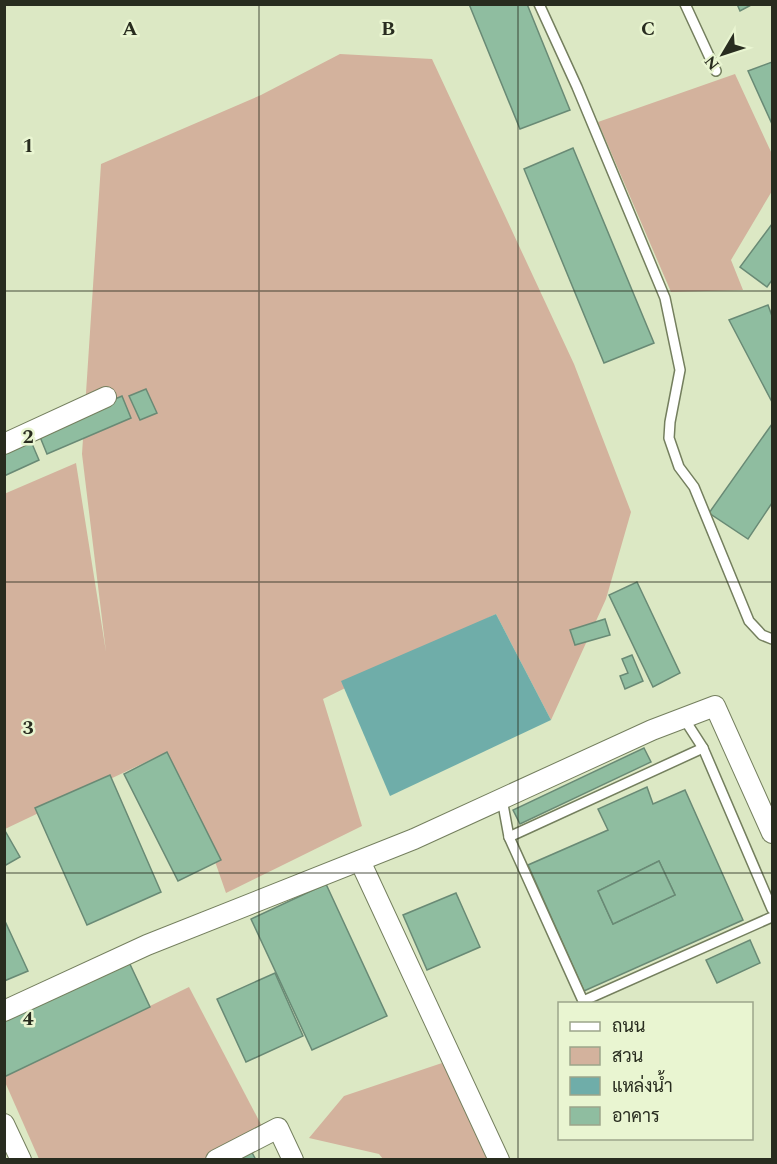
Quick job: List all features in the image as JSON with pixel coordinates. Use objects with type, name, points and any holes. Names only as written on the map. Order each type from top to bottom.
[{"type":"street","points":[[4,444],[106,397]]},
{"type":"street","points":[[4,1011],[147,945],[414,839],[683,717],[715,706],[772,833]]},
{"type":"street","points":[[360,861],[499,1160]]},
{"type":"street","points":[[4,1124],[21,1160]]},
{"type":"street","points":[[216,1160],[278,1128],[293,1160]]},
{"type":"lane","points":[[539,4],[577,87],[665,298],[680,370],[669,433],[676,460],[694,487],[749,621],[762,635],[772,639]]},
{"type":"lane","points":[[685,4],[716,71]]},
{"type":"lane","points":[[683,717],[703,748],[772,909]]},
{"type":"lane","points":[[509,837],[703,748]]},
{"type":"lane","points":[[502,798],[509,837],[583,1001],[772,917]]},
{"type":"green space","points":[[340,54],[432,59],[574,364],[631,512],[606,599],[551,720],[496,614],[323,699],[362,826],[226,893],[197,810],[167,752],[5,829],[4,494],[76,463],[106,652],[82,454],[101,164],[261,95]]},
{"type":"green space","points":[[735,74],[772,154],[772,191],[731,260],[743,290],[671,292],[598,122]]},
{"type":"green space","points":[[189,987],[266,1134],[227,1159],[39,1159],[4,1077]]},
{"type":"green space","points":[[442,1063],[476,1123],[487,1159],[383,1159],[379,1154],[309,1138],[344,1096]]},
{"type":"water","points":[[496,614],[551,720],[390,796],[341,681]]},
{"type":"building","points":[[469,4],[527,4],[570,110],[520,129]]},
{"type":"building","points":[[737,4],[753,4],[740,11]]},
{"type":"building","points":[[772,62],[772,124],[748,71]]},
{"type":"building","points":[[573,148],[654,343],[604,363],[524,169]]},
{"type":"building","points":[[772,224],[772,280],[767,287],[740,267]]},
{"type":"building","points":[[768,305],[772,316],[772,402],[729,320]]},
{"type":"building","points":[[146,389],[157,413],[140,420],[129,396]]},
{"type":"building","points":[[122,396],[131,418],[47,454],[38,432]]},
{"type":"building","points":[[772,424],[772,503],[748,539],[709,513]]},
{"type":"building","points":[[30,439],[39,460],[4,476],[4,450]]},
{"type":"building","points":[[637,582],[680,673],[653,687],[609,595]]},
{"type":"building","points":[[605,619],[610,635],[575,645],[570,630]]},
{"type":"building","points":[[632,655],[643,681],[625,689],[620,676],[628,673],[622,659]]},
{"type":"building","points":[[644,748],[651,762],[520,824],[513,810]]},
{"type":"building","points":[[167,752],[221,860],[178,881],[124,774]]},
{"type":"building","points":[[110,775],[161,892],[87,925],[35,808]]},
{"type":"building","points":[[647,787],[653,804],[685,790],[743,920],[584,991],[528,865],[608,830],[598,809]],"holes":[[[659,861],[675,895],[613,924],[598,891]]]},
{"type":"building","points":[[4,829],[20,857],[6,865],[4,862]]},
{"type":"building","points":[[659,861],[675,895],[613,924],[598,891]]},
{"type":"building","points":[[326,884],[387,1016],[312,1050],[251,919]]},
{"type":"building","points":[[456,893],[480,947],[427,970],[403,915]]},
{"type":"building","points":[[4,919],[28,971],[4,981]]},
{"type":"building","points":[[750,940],[760,963],[717,983],[706,960]]},
{"type":"building","points":[[128,960],[150,1007],[4,1077],[4,1019]]},
{"type":"building","points":[[275,973],[303,1036],[246,1062],[217,999]]},
{"type":"building","points":[[249,1147],[256,1160],[228,1160]]}]
